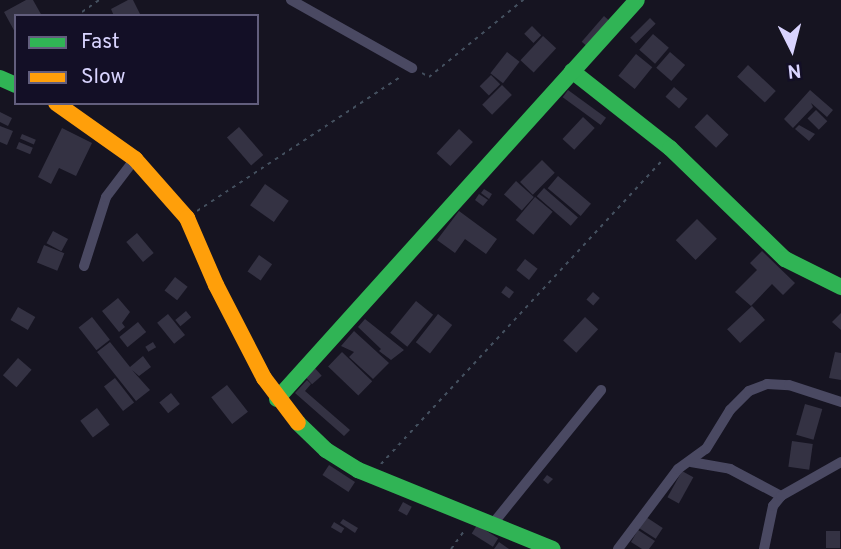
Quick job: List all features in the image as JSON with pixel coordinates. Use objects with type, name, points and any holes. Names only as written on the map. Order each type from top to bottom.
[{"type":"street","points":[[291,0],[412,68]]},
{"type":"street","points":[[277,398],[637,0]]},
{"type":"street","points":[[572,71],[670,148],[785,258],[841,288]]},
{"type":"street","points":[[60,105],[135,159],[187,218],[240,333],[277,398],[326,450],[371,476],[472,519],[552,549]]},
{"type":"street","points":[[84,266],[106,197],[135,159]]},
{"type":"street","points":[[618,549],[678,469],[706,449],[730,410],[749,391],[767,384],[789,385],[841,402]]},
{"type":"street","points":[[491,526],[601,390]]},
{"type":"street","points":[[691,462],[730,469],[781,496]]},
{"type":"street","points":[[764,549],[773,506],[781,496],[841,462]]},
{"type":"path","points":[[82,12],[99,0]]},
{"type":"path","points":[[187,218],[383,91],[412,68],[429,77],[523,0]]},
{"type":"path","points":[[371,476],[661,162]]},
{"type":"path","points":[[451,549],[472,519]]},
{"type":"building","points":[[26,0],[33,0],[41,14],[14,14],[14,30],[4,12]]},
{"type":"building","points":[[133,0],[140,14],[113,14],[111,9]]},
{"type":"building","points":[[604,16],[611,22],[588,48],[582,42]]},
{"type":"building","points":[[650,18],[656,24],[636,43],[630,38]]},
{"type":"building","points":[[532,26],[541,35],[533,43],[524,34]]},
{"type":"building","points":[[653,34],[669,48],[655,64],[639,50]]},
{"type":"building","points":[[543,36],[556,48],[534,72],[520,60]]},
{"type":"building","points":[[507,52],[520,62],[503,83],[490,73]]},
{"type":"building","points":[[670,52],[685,65],[671,81],[656,68]]},
{"type":"building","points":[[636,54],[652,67],[635,89],[618,76]]},
{"type":"building","points":[[748,65],[776,91],[765,103],[737,77]]},
{"type":"building","points":[[491,75],[500,84],[489,96],[480,86]]},
{"type":"building","points":[[502,85],[512,95],[492,115],[482,105]]},
{"type":"building","points":[[674,87],[688,99],[679,109],[665,97]]},
{"type":"building","points":[[568,90],[606,118],[601,125],[563,97]]},
{"type":"building","points":[[810,90],[833,110],[827,117],[811,103],[813,107],[793,128],[784,119]]},
{"type":"building","points":[[816,110],[827,121],[819,130],[808,118]]},
{"type":"building","points":[[0,112],[12,118],[8,126],[0,122]]},
{"type":"building","points":[[707,114],[729,135],[716,148],[694,127]]},
{"type":"building","points":[[583,117],[595,128],[574,150],[563,139]]},
{"type":"building","points":[[799,125],[815,134],[809,141],[795,129]]},
{"type":"building","points":[[0,126],[13,131],[7,145],[0,142]]},
{"type":"building","points":[[239,127],[263,155],[251,165],[227,137]]},
{"type":"building","points":[[62,128],[92,143],[76,176],[59,168],[51,184],[38,177]]},
{"type":"building","points":[[459,129],[473,142],[450,166],[436,153]]},
{"type":"building","points":[[22,134],[36,140],[34,144],[20,139]]},
{"type":"building","points":[[19,142],[33,148],[30,154],[16,148]]},
{"type":"building","points":[[542,160],[555,173],[533,195],[520,182]]},
{"type":"building","points":[[558,176],[591,204],[581,216],[548,188]]},
{"type":"building","points":[[516,181],[534,197],[522,210],[504,194]]},
{"type":"building","points":[[265,184],[289,201],[274,222],[250,205]]},
{"type":"building","points":[[544,188],[578,218],[571,226],[537,196]]},
{"type":"building","points":[[484,189],[492,194],[489,199],[481,193]]},
{"type":"building","points":[[479,194],[488,200],[483,206],[475,200]]},
{"type":"building","points":[[535,197],[553,212],[533,235],[516,220]]},
{"type":"building","points":[[459,211],[497,239],[486,254],[465,239],[455,253],[437,240]]},
{"type":"building","points":[[697,219],[717,239],[696,260],[676,240]]},
{"type":"building","points":[[53,231],[68,239],[61,251],[46,243]]},
{"type":"building","points":[[137,233],[154,253],[143,262],[126,242]]},
{"type":"building","points":[[44,245],[64,253],[57,271],[37,263]]},
{"type":"building","points":[[762,251],[795,283],[783,295],[772,284],[751,306],[735,292],[757,270],[750,263]]},
{"type":"building","points":[[259,255],[272,264],[261,281],[248,271]]},
{"type":"building","points":[[525,259],[538,269],[529,280],[516,270]]},
{"type":"building","points":[[175,277],[188,287],[177,300],[165,290]]},
{"type":"building","points":[[506,286],[514,292],[509,298],[501,292]]},
{"type":"building","points":[[593,292],[600,298],[593,305],[586,300]]},
{"type":"building","points":[[118,298],[130,312],[122,323],[125,327],[119,332],[102,311]]},
{"type":"building","points":[[416,301],[433,315],[407,347],[390,333]]},
{"type":"building","points":[[752,306],[765,320],[740,343],[727,329]]},
{"type":"building","points":[[18,307],[35,317],[28,330],[10,320]]},
{"type":"building","points":[[186,311],[191,317],[180,326],[175,320]]},
{"type":"building","points":[[841,313],[841,330],[832,322]]},
{"type":"building","points":[[168,314],[185,335],[174,344],[157,323]]},
{"type":"building","points":[[438,314],[452,325],[430,353],[416,342]]},
{"type":"building","points":[[92,317],[110,340],[96,350],[79,327]]},
{"type":"building","points":[[585,317],[598,329],[576,353],[563,340]]},
{"type":"building","points":[[365,319],[404,350],[391,360],[379,351],[381,349],[358,327]]},
{"type":"building","points":[[138,322],[146,332],[128,347],[119,337]]},
{"type":"building","points":[[354,331],[389,363],[373,379],[349,357],[354,352],[341,346]]},
{"type":"building","points":[[110,342],[130,367],[143,356],[151,367],[139,376],[132,370],[150,390],[136,401],[97,352]]},
{"type":"building","points":[[153,342],[156,347],[148,352],[145,347]]},
{"type":"building","points":[[342,352],[372,381],[358,396],[328,366]]},
{"type":"building","points":[[835,352],[841,353],[841,380],[829,378]]},
{"type":"building","points":[[18,358],[32,370],[16,387],[3,375]]},
{"type":"building","points":[[313,366],[322,376],[312,384],[303,375]]},
{"type":"building","points":[[115,378],[134,402],[123,411],[104,387]]},
{"type":"building","points":[[307,380],[311,384],[305,391],[350,430],[344,436],[295,393]]},
{"type":"building","points":[[227,385],[248,412],[232,424],[211,397]]},
{"type":"building","points":[[171,393],[180,404],[168,413],[159,402]]},
{"type":"building","points":[[805,404],[822,409],[813,440],[796,435]]},
{"type":"building","points":[[97,408],[110,425],[93,437],[80,421]]},
{"type":"building","points":[[792,441],[813,444],[809,470],[788,467]]},
{"type":"building","points":[[329,465],[355,482],[348,492],[322,475]]},
{"type":"building","points":[[682,471],[693,477],[679,504],[667,497]]},
{"type":"building","points":[[547,475],[553,479],[548,484],[543,480]]},
{"type":"building","points":[[403,502],[412,507],[407,516],[398,511]]},
{"type":"building","points":[[646,517],[663,528],[656,539],[639,528]]},
{"type":"building","points":[[343,519],[358,528],[355,533],[340,523]]},
{"type":"building","points":[[334,522],[344,528],[341,533],[331,527]]},
{"type":"building","points":[[477,525],[498,538],[493,547],[472,533]]},
{"type":"building","points":[[638,530],[655,541],[649,549],[642,549],[631,542]]},
{"type":"building","points":[[826,531],[840,531],[840,548],[826,548]]},
{"type":"building","points":[[499,542],[509,549],[494,549]]},
{"type":"traffic: fast","points":[[277,399],[637,0]]},
{"type":"traffic: fast","points":[[572,71],[670,148],[785,259],[841,287]]},
{"type":"traffic: fast","points":[[0,78],[14,84]]},
{"type":"traffic: fast","points":[[298,423],[326,450],[358,470],[553,549]]},
{"type":"traffic: slow","points":[[59,105],[135,159],[187,218],[216,285],[264,378],[298,423]]}]
